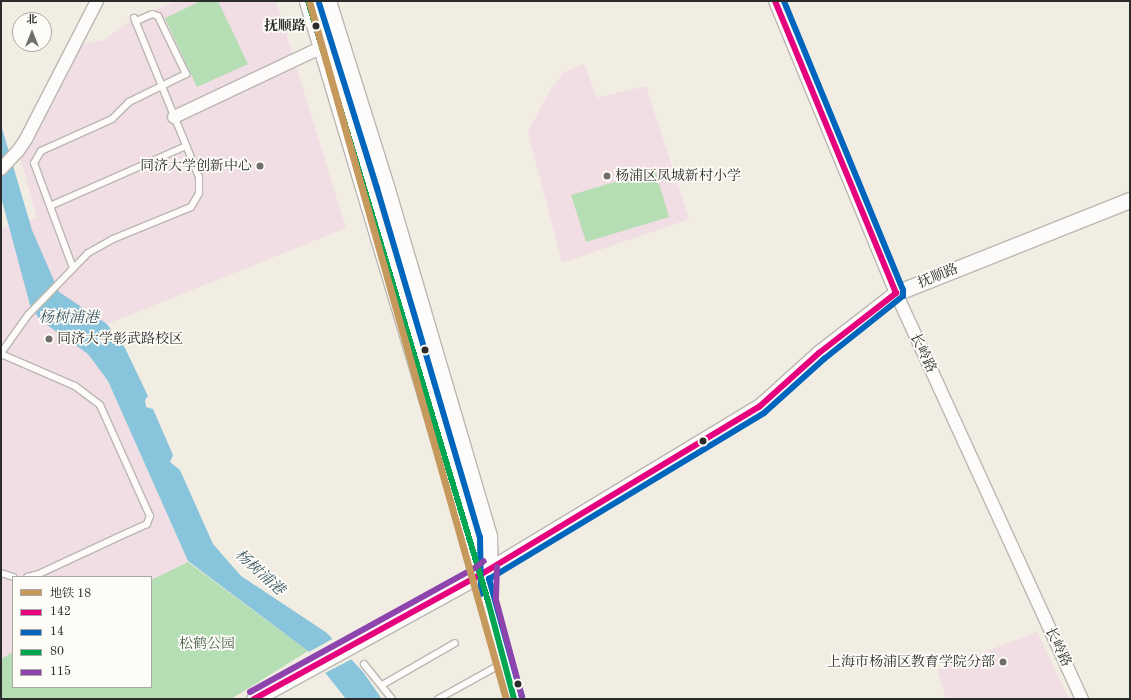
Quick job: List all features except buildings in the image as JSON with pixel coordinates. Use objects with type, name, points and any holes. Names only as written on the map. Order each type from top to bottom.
[{"type":"main road","points":[[308,1],[484,571],[488,601],[514,699]]},
{"type":"main road","points":[[327,1],[385,186],[488,536],[484,571]]},
{"type":"street","points":[[1,169],[18,151],[98,1]]},
{"type":"street","name":"长岭路","points":[[775,1],[896,293],[1082,699]]},
{"type":"street","points":[[174,117],[322,47]]},
{"type":"street","name":"抚顺路","points":[[254,699],[316,663],[484,571],[759,407],[819,353],[896,293],[1130,200]]},
{"type":"lane","points":[[31,576],[39,574],[147,524],[150,516],[100,405],[75,386],[1,354],[28,315],[88,253],[113,239],[191,207],[198,193],[198,177],[186,146],[174,117],[162,87],[135,19],[152,14],[158,16],[186,74],[162,87],[129,102],[112,119],[41,151],[34,163],[73,268]]},
{"type":"lane","points":[[50,206],[186,146]]},
{"type":"lane","points":[[1,573],[12,577]]},
{"type":"lane","points":[[382,685],[455,642]]},
{"type":"lane","points":[[438,699],[505,662]]},
{"type":"lane","points":[[364,664],[392,699]]},
{"type":"shaded area","name":"同济大学彰武路校区","points":[[176,1],[276,1],[346,228],[107,324],[88,354],[108,381],[188,562],[152,580],[152,576],[12,576],[12,653],[1,659],[1,229],[37,218],[18,151],[73,46],[104,40],[134,18]]},
{"type":"shaded area","name":"杨浦区凤城新村小学","points":[[584,64],[597,98],[646,86],[689,219],[562,263],[528,132],[550,90],[564,72]]},
{"type":"shaded area","name":"上海市杨浦区教育学院分部","points":[[1037,632],[1069,699],[946,699],[937,670]]},
{"type":"green space","points":[[201,1],[218,1],[248,64],[197,87],[165,18]]},
{"type":"green space","points":[[655,170],[669,217],[586,242],[571,195]]},
{"type":"green space","name":"松鹤公园","points":[[188,562],[308,651],[231,699],[1,699],[1,659],[12,653],[12,688],[152,688],[152,580]]},
{"type":"water","name":"杨树浦港","points":[[1,125],[32,230],[59,292],[107,324],[125,348],[148,396],[145,400],[146,407],[153,409],[173,455],[170,462],[180,470],[213,544],[241,576],[327,633],[363,672],[382,699],[346,699],[308,651],[188,561],[108,381],[88,354],[40,320],[30,305],[1,197]]},
{"type":"pier","points":[[334,638],[352,659],[325,673],[307,653]]},
{"type":"metro line","name":"18","points":[[309,1],[506,699]]},
{"type":"transit line","name":"80","points":[[308,1],[488,601],[514,699]]},
{"type":"transit line","name":"142","points":[[775,1],[896,293]]},
{"type":"transit line","name":"14","points":[[522,697],[489,579],[764,413],[824,359],[903,296],[903,290],[784,1]]},
{"type":"transit line","name":"14","points":[[319,3],[377,188],[480,537],[481,594]]},
{"type":"transit line","name":"142","points":[[254,699],[480,575],[759,407],[819,353],[896,293]]},
{"type":"transit line","name":"115","points":[[250,692],[475,568],[484,561]]},
{"type":"transit line","name":"115","points":[[497,567],[496,600],[522,697]]},
{"type":"place","name":"抚顺路","points":[[316,26]]},
{"type":"place","name":"同济大学创新中心","points":[[260,166]]},
{"type":"place","name":"杨浦区凤城新村小学","points":[[607,176]]},
{"type":"place","name":"同济大学彰武路校区","points":[[49,339]]},
{"type":"place","name":"上海市杨浦区教育学院分部","points":[[1003,662]]}]
